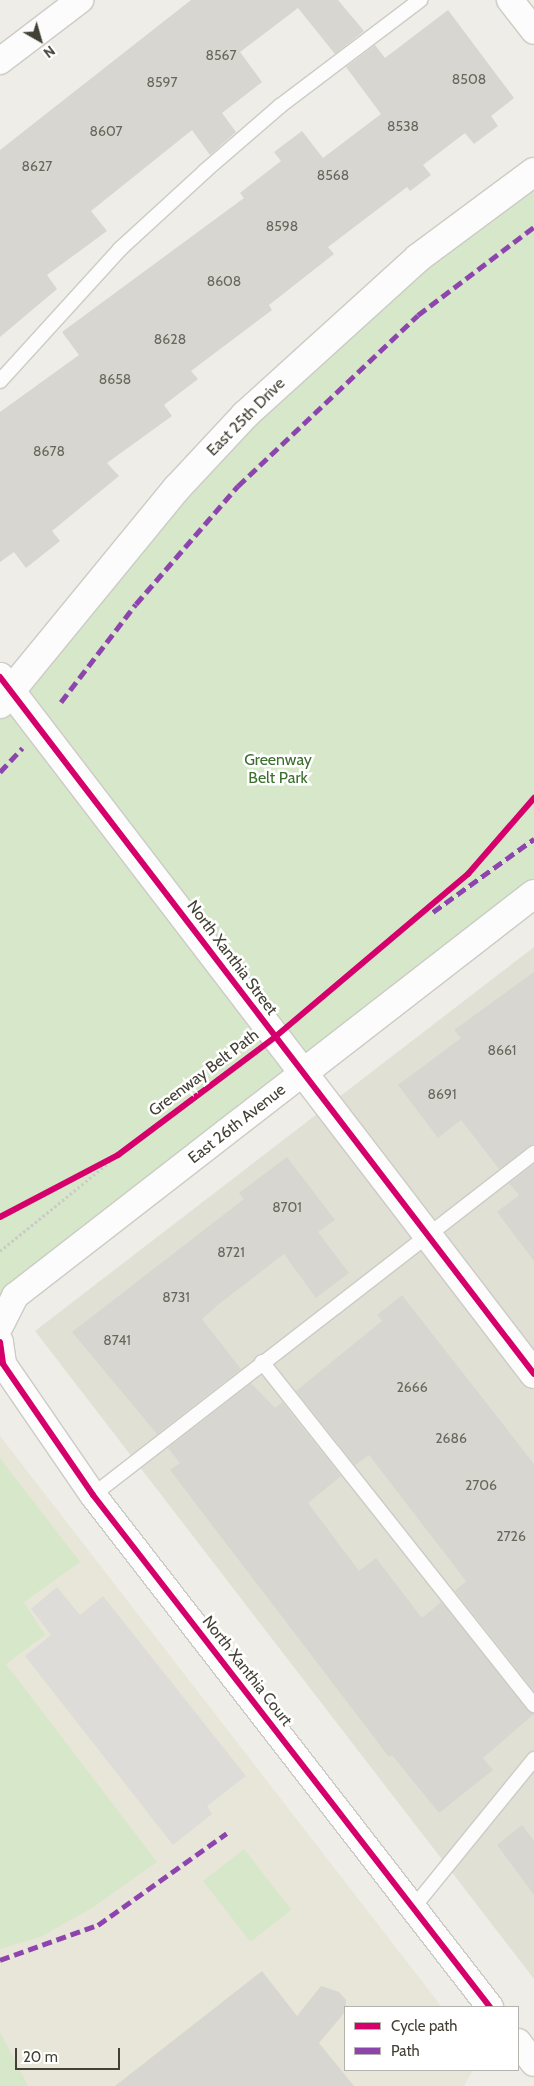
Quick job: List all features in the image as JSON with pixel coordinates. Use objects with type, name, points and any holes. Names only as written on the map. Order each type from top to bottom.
[{"type":"street","points":[[0,61],[80,0]]},
{"type":"street","points":[[510,0],[534,32]]},
{"type":"street","name":"East 25th Drive","points":[[4,691],[177,488],[245,415],[411,265],[534,172]]},
{"type":"street","name":"North Xanthia Street","points":[[4,691],[303,1073],[534,1374]]},
{"type":"street","name":"East 26th Avenue","points":[[0,1326],[15,1296],[534,894]]},
{"type":"street","name":"North Xanthia Court","points":[[0,1342],[3,1364],[93,1495],[489,2006]]},
{"type":"street","points":[[519,2043],[534,2063]]},
{"type":"lane","points":[[0,381],[120,249],[205,171],[280,106],[420,0]]},
{"type":"lane","points":[[93,1495],[262,1362],[534,1153]]},
{"type":"lane","points":[[262,1362],[534,1706]]},
{"type":"lane","points":[[414,1908],[534,1759]]},
{"type":"path","points":[[0,1251],[126,1149]]},
{"type":"path","points":[[76,1177],[118,1155]]},
{"type":"shaded area","points":[[534,947],[534,1979],[35,1331]]},
{"type":"shaded area","points":[[0,1436],[440,2006],[344,2006],[344,2071],[472,2071],[464,2086],[0,2086]]},
{"type":"shaded area","points":[[57,1587],[80,1615],[103,1596],[246,1776],[207,1806],[212,1814],[173,1845],[25,1656],[51,1635],[31,1609]]},
{"type":"green space","name":"Greenway Belt Park","points":[[534,172],[534,894],[15,1296],[0,1326],[0,704],[177,488]]},
{"type":"green space","points":[[0,1458],[80,1562],[24,1602],[45,1635],[6,1664],[157,1862],[92,1908],[40,1937],[0,1949]]},
{"type":"green space","points":[[244,1849],[291,1910],[250,1942],[203,1881]]},
{"type":"green space","points":[[0,2032],[28,2086],[0,2086]]},
{"type":"building","points":[[191,0],[338,0],[364,31],[335,54],[298,8],[240,52],[262,82],[222,113],[236,132],[210,155],[192,130],[91,211],[107,231],[47,275],[57,289],[0,337],[0,150]]},
{"type":"building","points":[[448,10],[514,98],[491,116],[498,126],[474,144],[465,133],[423,165],[431,175],[410,191],[407,187],[328,247],[334,254],[269,305],[272,310],[191,371],[198,379],[164,405],[172,416],[107,463],[119,476],[52,531],[60,541],[26,568],[14,552],[0,562],[0,412],[79,355],[62,332],[244,198],[240,193],[281,161],[274,152],[302,131],[323,158],[381,114],[346,67],[375,45],[385,58]]},
{"type":"building","points":[[534,972],[534,1144],[499,1169],[461,1120],[438,1138],[398,1085],[461,1038],[454,1030]]},
{"type":"building","points":[[287,1157],[335,1220],[318,1232],[349,1273],[316,1298],[284,1254],[219,1304],[202,1319],[241,1369],[157,1434],[72,1332],[244,1199],[239,1193]]},
{"type":"building","points":[[534,1164],[534,1261],[497,1212],[519,1195],[509,1183]]},
{"type":"building","points":[[402,1295],[534,1464],[534,1691],[455,1591],[466,1581],[369,1455],[355,1465],[296,1391],[382,1321],[377,1315]]},
{"type":"building","points":[[251,1383],[275,1408],[282,1402],[341,1476],[308,1503],[359,1571],[376,1558],[422,1618],[441,1602],[534,1714],[483,1758],[493,1770],[439,1813],[392,1755],[389,1757],[170,1470],[180,1463],[168,1448]]},
{"type":"building","points":[[522,1825],[534,1841],[534,1895],[497,1845]]},
{"type":"building","points":[[262,1971],[297,2016],[321,1986],[339,1992],[346,2000],[344,2013],[319,2043],[354,2086],[115,2086]]},
{"type":"marked path","points":[[61,702],[136,604],[238,486],[418,315],[534,227]]},
{"type":"marked path","points":[[0,772],[22,748]]},
{"type":"marked path","points":[[433,912],[534,839]]},
{"type":"marked path","points":[[0,1960],[98,1925],[227,1833]]},
{"type":"cycle path","points":[[0,677],[534,1374]]},
{"type":"cycle path","name":"Greenway Belt Path","points":[[0,1217],[118,1155],[275,1037],[468,874],[534,798]]},
{"type":"cycle path","points":[[0,1342],[3,1364],[93,1495],[489,2006]]}]
